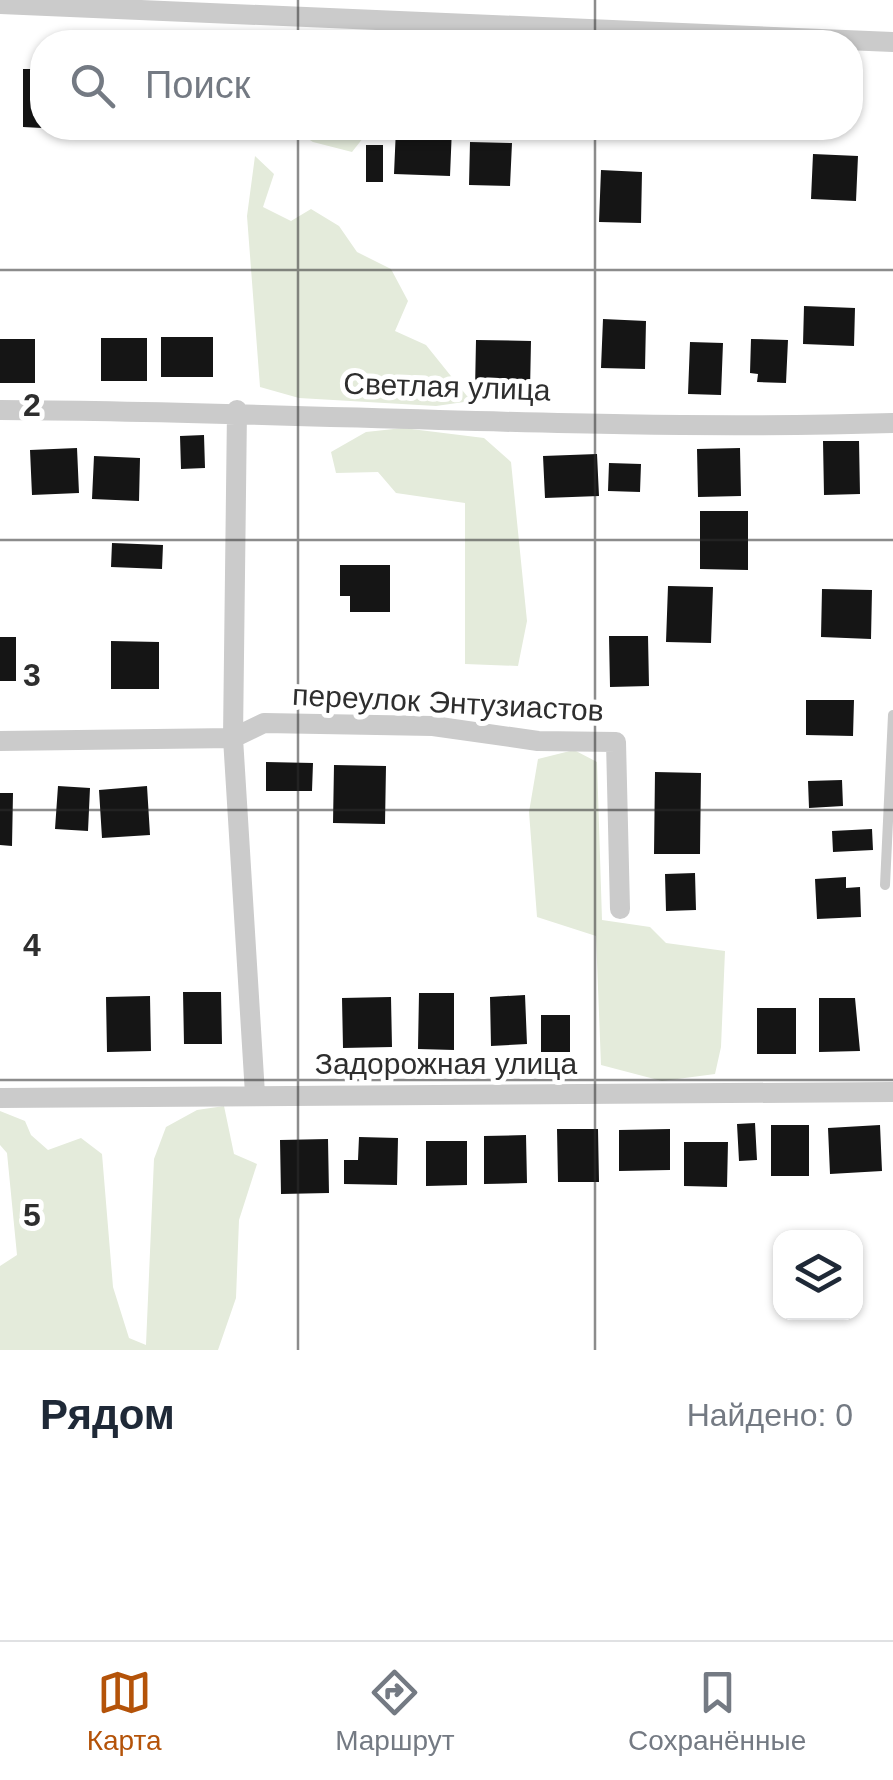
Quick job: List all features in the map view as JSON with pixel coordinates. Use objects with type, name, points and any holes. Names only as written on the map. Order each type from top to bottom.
[{"type":"street","points":[[0,4],[611,30]]},
{"type":"street","points":[[863,41],[893,42]]},
{"type":"street","name":"Светлая улица","points":[[0,410],[237,410],[768,426],[893,423]]},
{"type":"street","points":[[237,410],[233,738],[255,1094]]},
{"type":"street","name":"переулок Энтузиастов","points":[[233,738],[264,723],[433,726],[538,741],[616,742],[620,909]]},
{"type":"street","points":[[0,741],[233,738]]},
{"type":"street","name":"Задорожная улица","points":[[0,1098],[893,1092]]},
{"type":"lane","points":[[885,886],[893,715]]},
{"type":"green space","points":[[310,140],[362,140],[352,152]]},
{"type":"green space","points":[[255,156],[274,174],[263,207],[291,221],[311,209],[339,226],[357,252],[391,269],[408,301],[395,331],[426,345],[471,401],[436,406],[299,398],[260,387],[247,216]]},
{"type":"green space","points":[[403,428],[484,438],[511,462],[527,621],[518,666],[465,664],[465,503],[396,493],[378,472],[336,473],[331,452],[366,432]]},
{"type":"green space","points":[[574,750],[597,762],[602,920],[650,927],[666,943],[725,951],[721,1047],[715,1074],[662,1081],[601,1065],[596,936],[537,917],[529,812],[538,759]]},
{"type":"green space","points":[[224,1106],[234,1154],[257,1164],[239,1220],[236,1298],[218,1350],[0,1350],[0,1266],[17,1255],[7,1153],[0,1145],[0,1111],[25,1121],[31,1135],[48,1150],[81,1138],[102,1154],[113,1287],[129,1338],[146,1345],[154,1159],[166,1127],[197,1110]]},
{"type":"building","points":[[23,69],[30,69],[30,127],[23,127]]},
{"type":"building","points":[[395,140],[452,140],[450,176],[394,174]]},
{"type":"building","points":[[470,142],[512,143],[510,186],[469,185]]},
{"type":"building","points":[[366,145],[383,145],[383,182],[366,182]]},
{"type":"building","points":[[813,154],[858,156],[856,201],[811,199]]},
{"type":"building","points":[[601,170],[642,172],[641,223],[599,222]]},
{"type":"building","points":[[804,306],[855,308],[854,346],[803,344]]},
{"type":"building","points":[[603,319],[646,321],[645,369],[601,368]]},
{"type":"building","points":[[161,337],[213,337],[213,377],[161,377]]},
{"type":"building","points":[[101,338],[147,338],[147,381],[101,381]]},
{"type":"building","points":[[0,339],[35,339],[35,383],[0,383]]},
{"type":"building","points":[[751,339],[788,340],[786,383],[757,382],[758,374],[750,373]]},
{"type":"building","points":[[476,340],[531,341],[530,391],[475,390]]},
{"type":"building","points":[[690,342],[723,343],[721,395],[688,394]]},
{"type":"building","points":[[204,435],[205,468],[181,469],[180,436]]},
{"type":"building","points":[[823,441],[859,441],[860,494],[824,495]]},
{"type":"building","points":[[77,448],[79,493],[32,495],[30,450]]},
{"type":"building","points":[[740,448],[741,496],[698,497],[697,449]]},
{"type":"building","points":[[597,454],[599,496],[545,498],[543,456]]},
{"type":"building","points":[[94,456],[140,458],[139,501],[92,499]]},
{"type":"building","points":[[609,463],[641,464],[640,492],[608,491]]},
{"type":"building","points":[[700,511],[748,511],[748,570],[700,569]]},
{"type":"building","points":[[112,543],[163,545],[162,569],[111,567]]},
{"type":"building","points":[[340,565],[390,565],[390,612],[350,612],[350,596],[340,596]]},
{"type":"building","points":[[668,586],[713,587],[711,643],[666,642]]},
{"type":"building","points":[[822,589],[872,590],[871,639],[821,637]]},
{"type":"building","points":[[609,636],[648,636],[649,686],[610,687]]},
{"type":"building","points":[[0,637],[16,637],[16,681],[0,681]]},
{"type":"building","points":[[111,641],[159,642],[159,689],[111,689]]},
{"type":"building","points":[[806,700],[854,700],[853,736],[806,735]]},
{"type":"building","points":[[266,762],[313,763],[312,791],[266,791]]},
{"type":"building","points":[[334,765],[386,766],[385,824],[333,823]]},
{"type":"building","points":[[655,772],[701,773],[700,854],[654,854]]},
{"type":"building","points":[[842,780],[843,806],[809,808],[808,781]]},
{"type":"building","points":[[58,786],[90,788],[88,831],[55,829]]},
{"type":"building","points":[[147,786],[150,835],[102,838],[99,790]]},
{"type":"building","points":[[0,793],[13,793],[12,846],[0,845]]},
{"type":"building","points":[[872,829],[873,850],[833,852],[832,831]]},
{"type":"building","points":[[695,873],[696,910],[666,911],[665,874]]},
{"type":"building","points":[[846,877],[846,888],[860,887],[861,917],[817,919],[815,879]]},
{"type":"building","points":[[183,992],[221,992],[222,1044],[184,1044]]},
{"type":"building","points":[[419,993],[454,993],[454,1050],[418,1049]]},
{"type":"building","points":[[525,995],[527,1044],[491,1046],[490,997]]},
{"type":"building","points":[[150,996],[151,1051],[107,1052],[106,997]]},
{"type":"building","points":[[391,997],[392,1047],[343,1048],[342,998]]},
{"type":"building","points":[[819,998],[855,998],[860,1051],[819,1052]]},
{"type":"building","points":[[757,1008],[796,1008],[796,1054],[757,1054]]},
{"type":"building","points":[[541,1015],[570,1015],[570,1052],[541,1052]]},
{"type":"building","points":[[755,1123],[757,1160],[739,1161],[737,1124]]},
{"type":"building","points":[[771,1125],[809,1125],[809,1176],[771,1176]]},
{"type":"building","points":[[880,1125],[882,1171],[830,1174],[828,1128]]},
{"type":"building","points":[[557,1129],[598,1129],[599,1182],[558,1182]]},
{"type":"building","points":[[670,1129],[670,1170],[619,1171],[619,1130]]},
{"type":"building","points":[[526,1135],[527,1183],[484,1184],[484,1136]]},
{"type":"building","points":[[359,1137],[398,1138],[397,1185],[344,1184],[344,1160],[358,1160]]},
{"type":"building","points":[[328,1139],[329,1193],[281,1194],[280,1140]]},
{"type":"building","points":[[426,1141],[467,1141],[467,1185],[426,1186]]},
{"type":"building","points":[[684,1142],[728,1142],[727,1187],[684,1186]]}]
